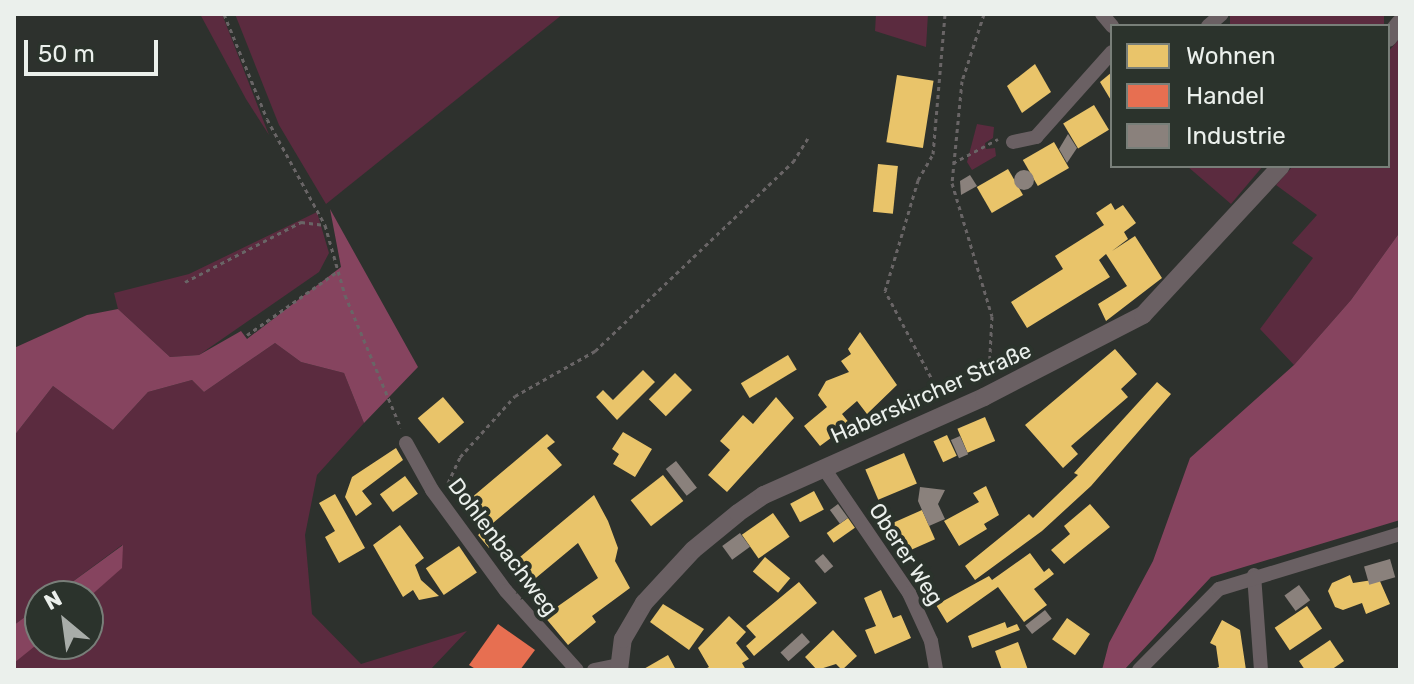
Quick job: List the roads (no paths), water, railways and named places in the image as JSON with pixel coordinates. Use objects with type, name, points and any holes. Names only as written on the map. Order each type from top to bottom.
[{"type":"street","points":[[1013,142],[1036,137],[1110,54]]},
{"type":"street","name":"Haberskircher Straße","points":[[619,668],[629,623],[693,550],[764,495],[984,397],[1143,315],[1279,168]]},
{"type":"street","name":"Dohlenbachweg","points":[[406,443],[453,519],[544,638],[577,670]]},
{"type":"street","name":"Oberer Weg","points":[[823,467],[909,593],[931,641],[936,670]]},
{"type":"street","points":[[1139,670],[1219,589],[1254,575],[1400,534]]},
{"type":"street","points":[[1254,575],[1261,670]]},
{"type":"street","points":[[594,670],[619,668]]}]
